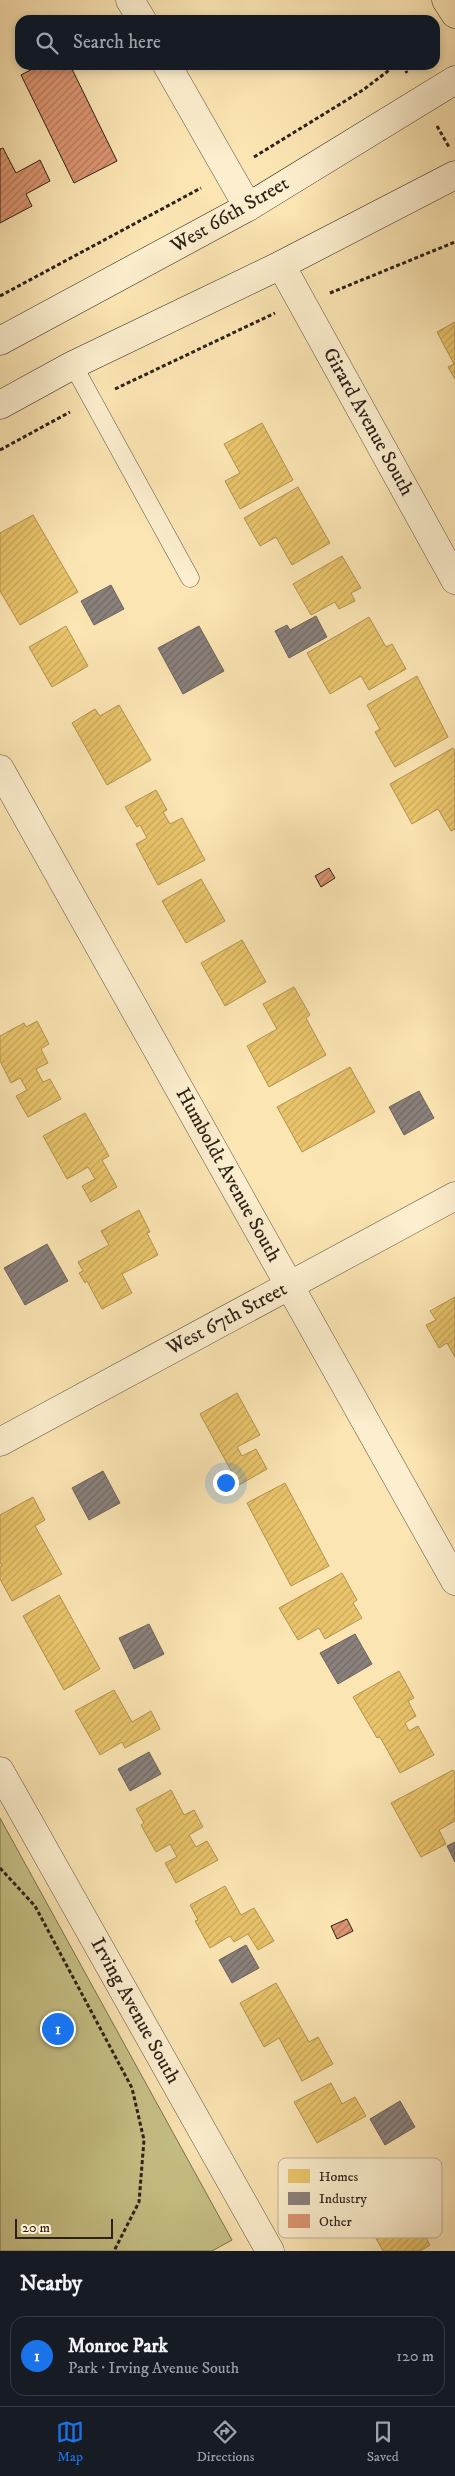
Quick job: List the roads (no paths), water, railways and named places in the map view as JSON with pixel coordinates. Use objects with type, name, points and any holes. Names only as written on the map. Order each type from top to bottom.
[{"type":"highway","points":[[446,0],[455,14]]},
{"type":"street","points":[[130,0],[139,15]]},
{"type":"street","points":[[170,70],[248,207]]},
{"type":"street","name":"West 66th Street","points":[[0,341],[248,207],[455,80]]},
{"type":"street","points":[[0,405],[73,365],[281,264],[455,175]]},
{"type":"street","name":"Girard Avenue South","points":[[281,264],[455,580]]},
{"type":"street","name":"Humboldt Avenue South","points":[[0,769],[455,1580]]},
{"type":"street","name":"West 67th Street","points":[[0,1442],[455,1196]]},
{"type":"street","name":"Irving Avenue South","points":[[0,1771],[270,2251]]},
{"type":"lane","points":[[73,365],[190,578]]},
{"type":"place","name":"Monroe Park","points":[[58,2029]]}]
